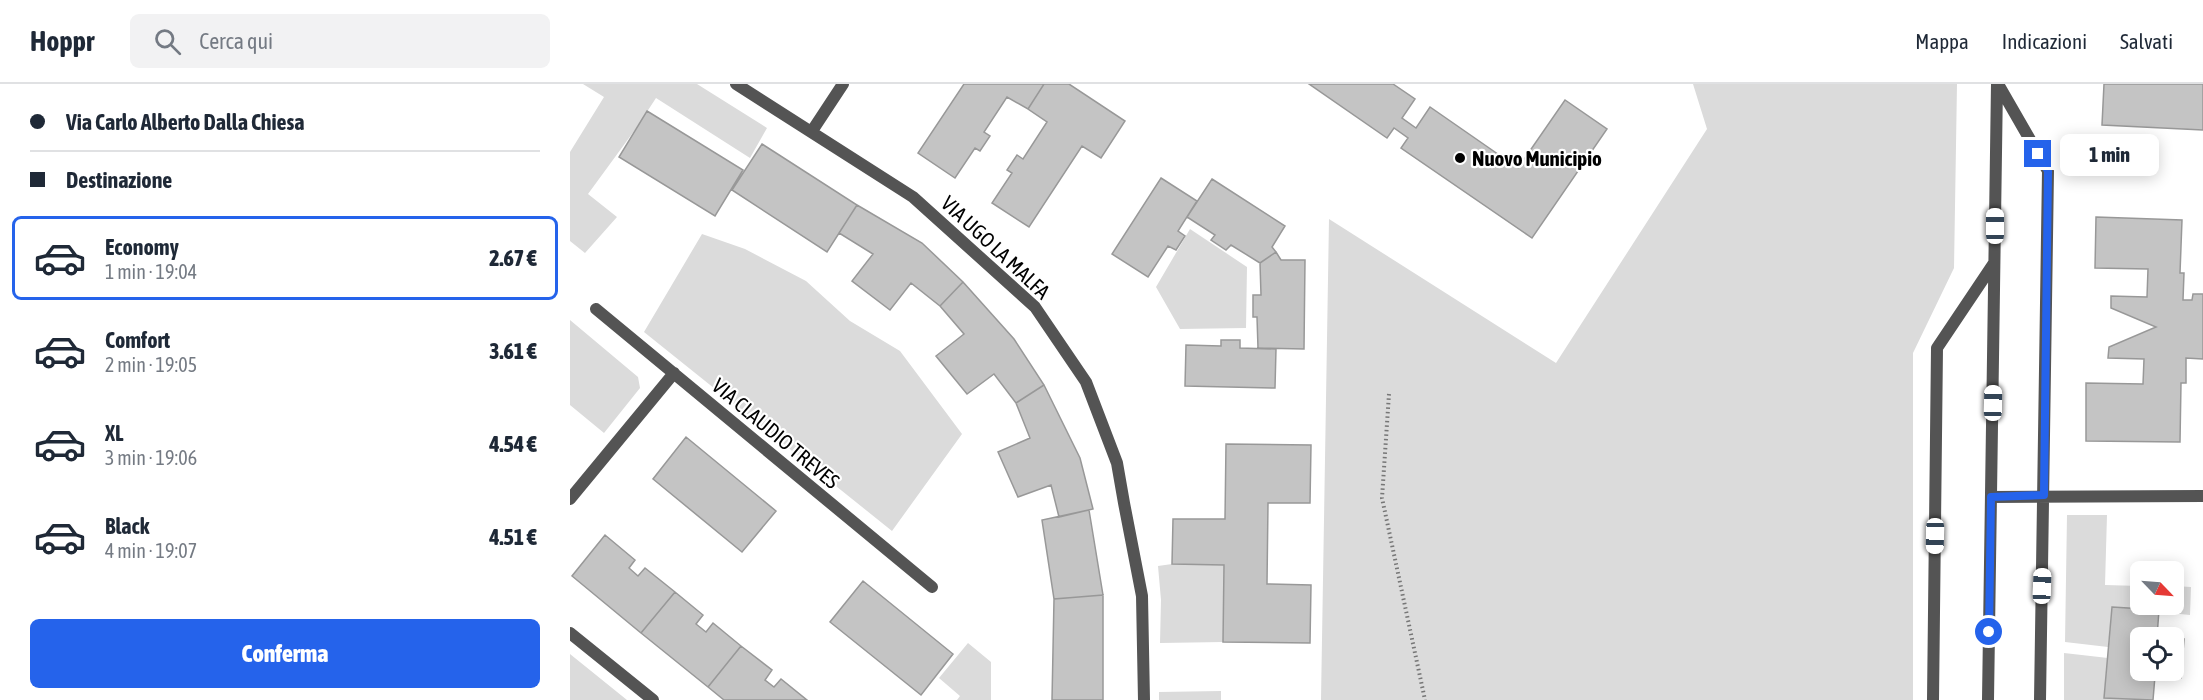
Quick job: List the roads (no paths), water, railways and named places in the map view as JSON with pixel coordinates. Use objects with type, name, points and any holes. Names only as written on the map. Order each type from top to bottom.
[{"type":"street","name":"VIA UGO LA MALFA","points":[[736,84],[913,197],[1035,307],[1086,382],[1117,463],[1142,596],[1144,700]]},
{"type":"street","points":[[812,131],[843,84]]},
{"type":"street","points":[[1988,700],[1997,84]]},
{"type":"street","points":[[1997,84],[2048,171],[2040,700]]},
{"type":"street","points":[[1933,700],[1937,348],[1995,262]]},
{"type":"street","name":"VIA CLAUDIO TREVES","points":[[596,309],[932,587]]},
{"type":"street","points":[[570,499],[674,373]]},
{"type":"street","points":[[1991,497],[2203,496]]},
{"type":"street","points":[[570,633],[653,700]]},
{"type":"place","name":"Nuovo Municipio","points":[[1460,158]]}]
